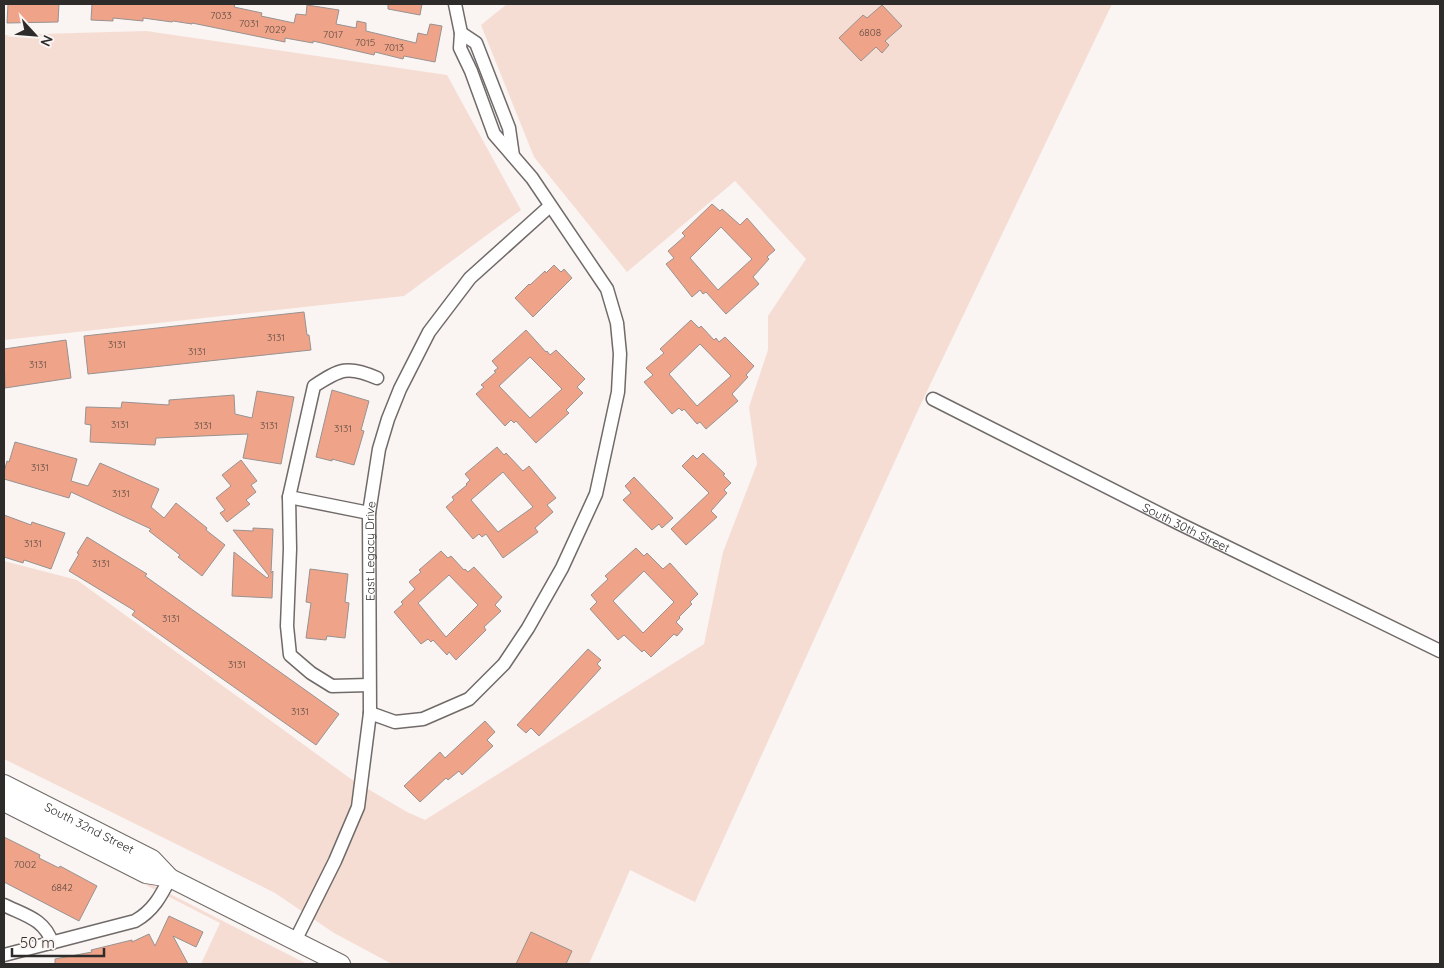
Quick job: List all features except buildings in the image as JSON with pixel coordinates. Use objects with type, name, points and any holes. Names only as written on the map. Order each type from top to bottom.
[{"type":"main road","name":"South 32nd Street","points":[[4,784],[152,859],[170,878]]},
{"type":"main road","name":"South 32nd Street","points":[[4,802],[146,874],[170,878],[341,964]]},
{"type":"street","points":[[370,713],[395,722],[423,719],[469,699],[504,664],[528,628],[562,568],[596,494],[618,392],[620,354],[617,322],[607,289],[532,178],[494,134],[472,71],[460,48],[462,33],[455,4]]},
{"type":"street","points":[[462,33],[476,43],[509,128],[514,158]]},
{"type":"street","points":[[482,100],[496,93]]},
{"type":"street","name":"East Legacy Drive","points":[[295,941],[358,808],[370,713],[369,513],[379,449],[388,419],[400,389],[429,332],[470,278],[550,206]]},
{"type":"street","points":[[369,685],[332,686],[311,673],[290,655],[287,626],[289,498],[314,386],[336,372],[360,370],[378,378]]},
{"type":"street","name":"South 30th Street","points":[[933,400],[1180,524],[1440,651]]},
{"type":"street","points":[[289,498],[369,513]]},
{"type":"street","points":[[4,955],[135,921],[144,916],[153,907],[170,878]]},
{"type":"street","points":[[4,905],[42,923],[49,933],[52,943]]},
{"type":"shaded area","points":[[507,4],[1112,4],[919,408],[695,902],[630,870],[589,964],[392,964],[334,933],[275,893],[4,759],[4,561],[77,580],[351,779],[407,812],[425,820],[704,644],[723,552],[757,464],[749,407],[768,350],[768,316],[806,259],[735,181],[627,272],[534,157],[481,25]]},
{"type":"shaded area","points":[[146,31],[447,75],[521,210],[404,296],[4,340],[4,35]]},
{"type":"shaded area","points":[[4,809],[307,964],[201,964],[220,923],[4,812]]}]
